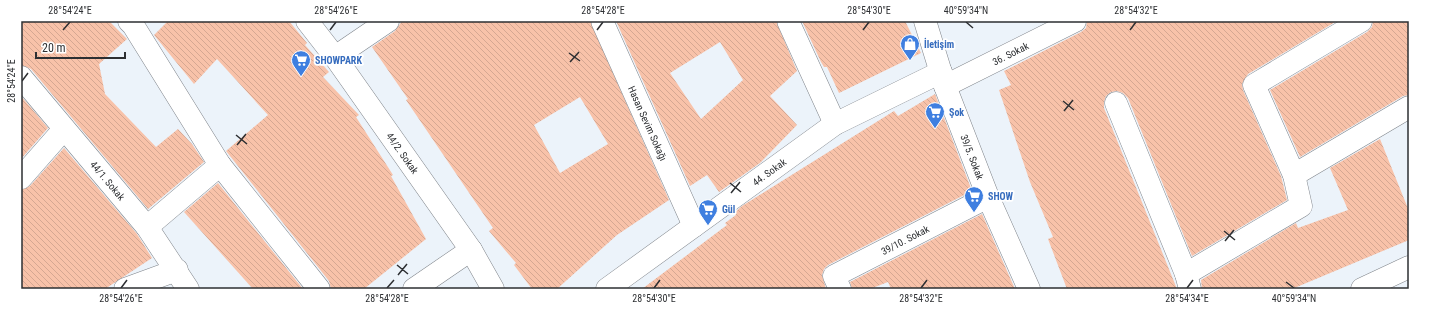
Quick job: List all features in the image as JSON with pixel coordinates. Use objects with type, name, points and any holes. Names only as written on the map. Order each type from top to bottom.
[{"type":"street","name":"44/2. Sokak","points":[[307,21],[335,57],[471,250],[493,289]]},
{"type":"street","points":[[335,57],[388,21]]},
{"type":"street","name":"Hasan Sevim Sokağı","points":[[602,21],[694,226]]},
{"type":"street","points":[[788,21],[835,124]]},
{"type":"street","name":"39/5. Sokak","points":[[925,21],[943,79],[988,197],[1029,289]]},
{"type":"street","name":"36. Sokak","points":[[943,79],[1075,21]]},
{"type":"street","points":[[1116,103],[1188,281],[1301,206],[1294,174],[1254,85],[1361,21]]},
{"type":"street","points":[[133,22],[220,165],[319,289]]},
{"type":"street","name":"44/1. Sokak","points":[[21,77],[147,226],[188,289]]},
{"type":"street","name":"44. Sokak","points":[[607,289],[835,124],[943,79]]},
{"type":"street","points":[[1294,174],[1409,107]]},
{"type":"street","points":[[21,178],[64,129]]},
{"type":"street","points":[[147,226],[220,165]]},
{"type":"street","name":"39/10. Sokak","points":[[840,289],[834,276],[988,197]]},
{"type":"street","points":[[414,289],[471,250]]},
{"type":"street","points":[[1362,289],[1409,267]]},
{"type":"street","points":[[125,289],[177,270]]},
{"type":"building","points":[[21,21],[109,21],[127,39],[99,64],[105,94],[156,147],[178,129],[192,144],[204,162],[148,209],[31,69],[21,65]]},
{"type":"building","points":[[168,21],[289,21],[307,43],[305,45],[329,72],[323,77],[359,115],[356,117],[393,175],[391,176],[426,239],[364,289],[331,289],[329,281],[226,151],[268,115],[217,59],[194,84],[154,35]]},
{"type":"building","points":[[402,21],[590,21],[669,200],[617,235],[557,289],[532,289],[514,265],[516,263],[489,231],[493,228],[372,47],[395,31]],"holes":[[[580,97],[608,144],[560,173],[534,125]]]},
{"type":"building","points":[[616,21],[776,21],[797,71],[770,96],[797,125],[760,163],[719,192],[707,175],[690,186]],"holes":[[[720,42],[743,80],[701,119],[670,73]]]},
{"type":"building","points":[[802,21],[905,21],[921,53],[839,93],[827,67],[824,67],[821,62]]},
{"type":"building","points":[[1087,21],[1337,21],[1248,74],[1242,84],[1243,90],[1281,176],[1287,200],[1192,256],[1128,98],[1123,93],[1117,91],[1111,92],[1106,96],[1104,108],[1177,289],[1067,289],[1048,239],[1053,237],[1030,182],[999,90],[1011,85],[1004,71],[1081,32],[1086,28]]},
{"type":"building","points":[[1373,21],[1409,21],[1409,95],[1403,96],[1300,157],[1270,90],[1367,32],[1372,27]]},
{"type":"building","points":[[935,94],[972,191],[828,265],[824,269],[822,275],[826,289],[642,289],[727,225],[725,223],[736,215],[734,213],[742,206],[894,111],[898,116]]},
{"type":"building","points":[[21,96],[48,128],[21,159]]},
{"type":"building","points":[[1380,139],[1409,211],[1409,240],[1292,289],[1202,289],[1201,280],[1296,223],[1298,228],[1348,210],[1330,168]]},
{"type":"building","points":[[64,148],[137,234],[152,258],[105,289],[21,289],[21,190],[30,186]]},
{"type":"building","points":[[218,183],[303,289],[253,289],[184,212]]},
{"type":"building","points":[[982,214],[1015,289],[891,289],[888,282],[870,289],[852,289],[850,282]]},
{"type":"place","name":"İletişim","points":[[910,61]]},
{"type":"place","name":"SHOWPARK","points":[[301,77]]},
{"type":"place","name":"Şok","points":[[935,129]]},
{"type":"place","name":"SHOW","points":[[974,213]]},
{"type":"place","name":"Gül","points":[[708,226]]}]
